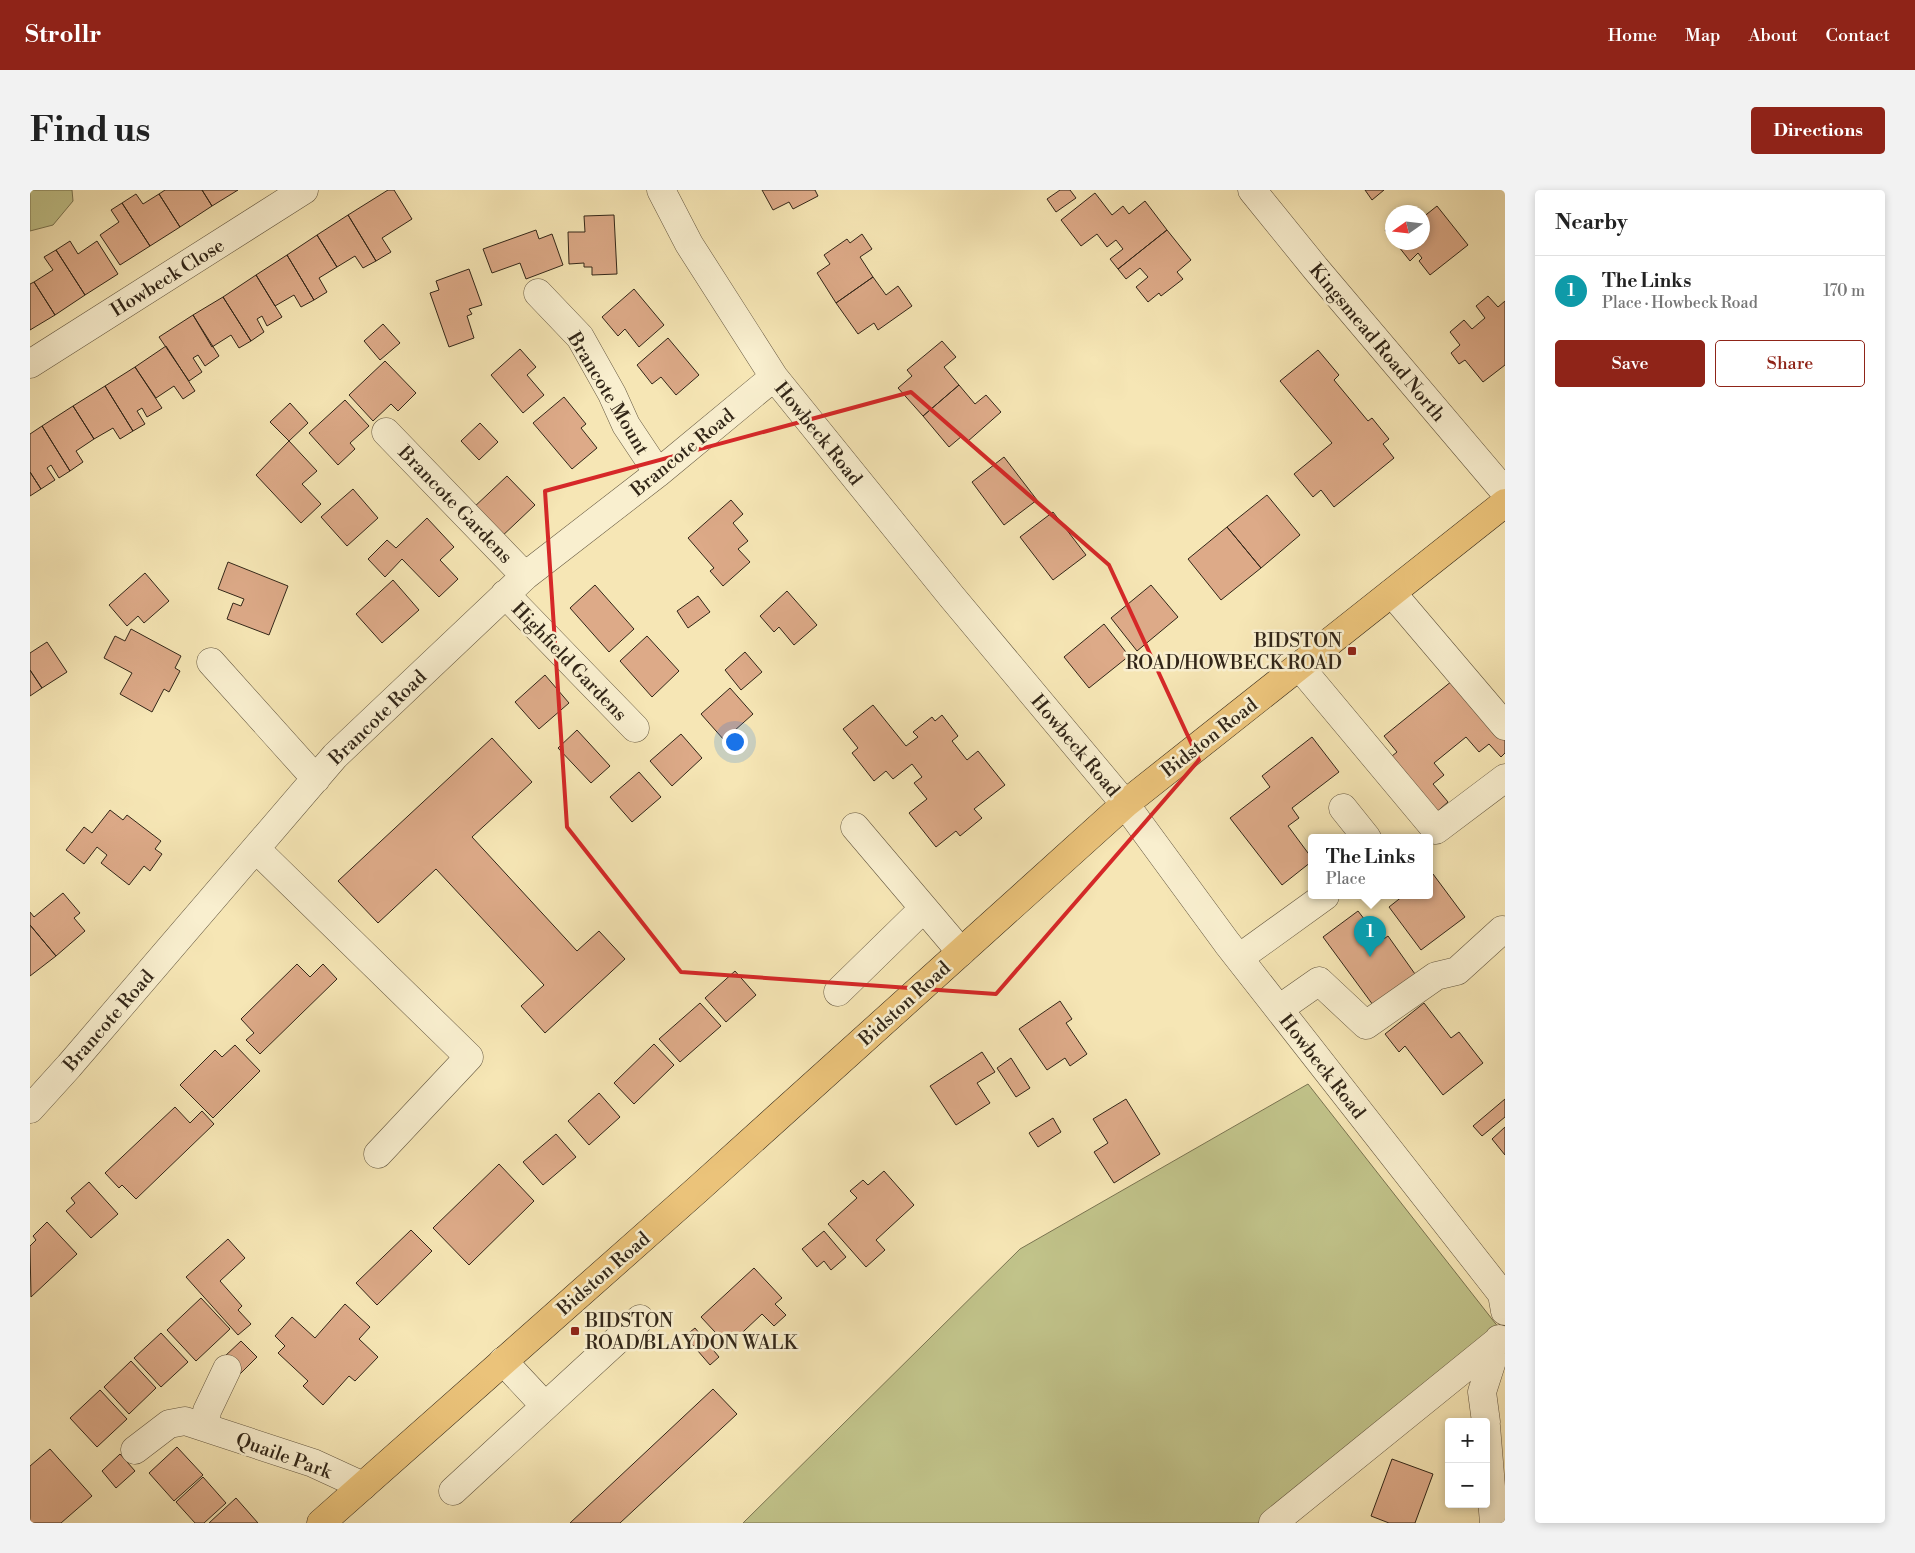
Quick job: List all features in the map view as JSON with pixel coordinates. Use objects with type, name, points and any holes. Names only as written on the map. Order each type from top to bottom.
[{"type":"main road","name":"Bidston Road","points":[[321,1523],[697,1190],[1125,804],[1505,503]]},
{"type":"street","name":"Howbeck Close","points":[[30,364],[304,190]]},
{"type":"street","name":"Howbeck Road","points":[[661,190],[689,244],[774,377],[952,597],[1125,804],[1503,1311]]},
{"type":"street","name":"Kingsmead Road North","points":[[1252,190],[1316,269],[1505,492]]},
{"type":"street","name":"Brancote Mount","points":[[538,293],[580,337],[612,394],[626,425],[658,473]]},
{"type":"street","name":"Brancote Road","points":[[30,1109],[335,756],[525,576],[658,473],[774,377]]},
{"type":"street","name":"Brancote Gardens","points":[[386,432],[525,576]]},
{"type":"street","points":[[1392,593],[1505,726]]},
{"type":"street","name":"Highfield Gardens","points":[[505,594],[634,728]]},
{"type":"street","points":[[211,662],[316,779]]},
{"type":"street","points":[[1299,666],[1436,830],[1505,778]]},
{"type":"street","points":[[1344,808],[1364,834]]},
{"type":"street","points":[[855,827],[961,952]]},
{"type":"street","points":[[256,849],[469,1057],[378,1154]]},
{"type":"street","points":[[1239,958],[1321,899]]},
{"type":"street","points":[[838,992],[923,909]]},
{"type":"street","points":[[1279,1010],[1319,981],[1366,1025],[1436,976],[1457,971],[1502,930]]},
{"type":"street","points":[[1485,1418],[1482,1392],[1503,1311]]},
{"type":"street","points":[[1273,1523],[1503,1311]]},
{"type":"street","points":[[453,1491],[640,1319]]},
{"type":"street","points":[[503,1361],[545,1406]]},
{"type":"street","points":[[205,1427],[207,1411],[227,1369]]},
{"type":"street","name":"Quaile Park","points":[[135,1450],[169,1424],[185,1421],[313,1463],[363,1486]]},
{"type":"street","points":[[1489,1463],[1494,1523]]},
{"type":"highlighted area","points":[[911,392],[1109,565],[1199,760],[996,994],[681,972],[567,827],[545,491]]},
{"type":"green space","points":[[30,190],[72,190],[73,201],[53,225],[30,231]]},
{"type":"green space","points":[[1308,1084],[1499,1328],[1262,1523],[743,1523],[1020,1249]]},
{"type":"building","points":[[165,190],[202,190],[212,206],[180,227],[159,194]]},
{"type":"building","points":[[202,190],[238,190],[212,206]]},
{"type":"building","points":[[388,190],[394,190],[412,219],[382,238],[391,252],[376,261],[348,215]]},
{"type":"building","points":[[762,190],[815,190],[818,196],[793,209],[789,202],[773,210]]},
{"type":"building","points":[[1060,190],[1070,190],[1076,198],[1056,212],[1047,199]]},
{"type":"building","points":[[1365,190],[1384,190],[1372,200]]},
{"type":"building","points":[[1095,193],[1112,215],[1123,206],[1129,214],[1145,201],[1167,230],[1118,269],[1110,259],[1123,249],[1116,240],[1107,247],[1097,234],[1081,246],[1061,220]]},
{"type":"building","points":[[136,194],[143,204],[159,194],[180,227],[150,246],[122,203]]},
{"type":"building","points":[[122,203],[150,246],[120,265],[100,235],[119,222],[111,210]]},
{"type":"building","points":[[1437,206],[1468,245],[1430,275],[1419,261],[1422,258],[1418,253],[1410,261],[1401,250],[1430,250],[1430,212]]},
{"type":"building","points":[[348,215],[376,261],[363,268],[355,256],[337,267],[317,235]]},
{"type":"building","points":[[614,215],[617,274],[592,275],[592,267],[584,267],[584,263],[569,264],[568,232],[585,232],[584,216]]},
{"type":"building","points":[[536,230],[539,239],[552,234],[563,265],[526,279],[520,263],[492,273],[483,249]]},
{"type":"building","points":[[1167,230],[1191,260],[1177,272],[1183,279],[1161,296],[1159,293],[1148,302],[1136,287],[1148,277],[1140,268],[1126,279],[1118,269]]},
{"type":"building","points":[[862,234],[872,249],[860,257],[873,277],[836,303],[817,273],[830,264],[824,255],[847,239],[850,243]]},
{"type":"building","points":[[317,235],[337,267],[319,278],[327,292],[314,300],[287,255]]},
{"type":"building","points":[[70,241],[78,254],[97,241],[118,274],[85,295],[56,250]]},
{"type":"building","points":[[56,250],[85,295],[55,315],[34,282],[53,270],[44,257]]},
{"type":"building","points":[[287,255],[314,300],[301,307],[294,295],[275,306],[256,275]]},
{"type":"building","points":[[469,269],[482,305],[469,309],[472,314],[467,316],[474,338],[449,347],[430,293],[439,290],[436,281]]},
{"type":"building","points":[[256,275],[282,317],[267,326],[262,316],[257,319],[264,332],[251,341],[223,297]]},
{"type":"building","points":[[873,277],[886,295],[898,286],[912,306],[878,330],[874,323],[858,334],[836,303]]},
{"type":"building","points":[[34,282],[55,315],[30,330],[30,284]]},
{"type":"building","points":[[634,289],[664,325],[639,347],[625,329],[618,336],[602,317]]},
{"type":"building","points":[[1488,296],[1498,307],[1505,301],[1505,365],[1483,382],[1465,360],[1459,364],[1451,353],[1460,345],[1450,332],[1464,320],[1472,329],[1485,318],[1476,306]]},
{"type":"building","points":[[223,297],[251,341],[239,348],[231,335],[212,347],[193,315]]},
{"type":"building","points":[[193,315],[219,356],[205,366],[198,355],[193,358],[202,372],[189,381],[159,337]]},
{"type":"building","points":[[383,324],[400,343],[380,360],[364,341]]},
{"type":"building","points":[[668,338],[699,375],[676,395],[661,377],[652,384],[637,365]]},
{"type":"building","points":[[942,341],[956,357],[944,367],[959,385],[923,416],[898,388],[912,376],[907,370]]},
{"type":"building","points":[[166,346],[195,391],[183,399],[174,386],[156,398],[135,367]]},
{"type":"building","points":[[520,349],[536,367],[527,375],[544,395],[523,413],[491,375]]},
{"type":"building","points":[[1318,350],[1339,375],[1334,380],[1368,421],[1372,418],[1389,439],[1383,444],[1394,458],[1334,507],[1321,490],[1313,497],[1294,474],[1332,443],[1280,381]]},
{"type":"building","points":[[385,361],[416,393],[398,411],[391,404],[373,421],[349,395]]},
{"type":"building","points":[[135,367],[162,408],[147,417],[142,408],[137,411],[145,424],[133,431],[105,386]]},
{"type":"building","points":[[959,385],[975,404],[986,395],[1001,412],[967,442],[962,436],[949,447],[923,416]]},
{"type":"building","points":[[105,386],[133,431],[120,439],[113,428],[94,439],[73,406]]},
{"type":"building","points":[[564,397],[586,424],[581,428],[597,448],[572,469],[533,423]]},
{"type":"building","points":[[345,400],[369,426],[350,443],[355,449],[338,465],[309,433]]},
{"type":"building","points":[[290,403],[308,423],[289,441],[270,422]]},
{"type":"building","points":[[73,406],[94,439],[76,451],[83,462],[70,471],[42,426]]},
{"type":"building","points":[[480,423],[498,442],[479,460],[461,441]]},
{"type":"building","points":[[42,426],[70,471],[59,478],[51,465],[47,468],[55,480],[41,489],[30,472],[30,434]]},
{"type":"building","points":[[289,441],[317,471],[302,484],[321,504],[301,523],[256,475]]},
{"type":"building","points":[[1004,457],[1037,500],[1004,525],[972,482]]},
{"type":"building","points":[[30,472],[41,489],[30,496]]},
{"type":"building","points":[[507,476],[535,505],[499,539],[472,509]]},
{"type":"building","points":[[353,489],[378,518],[347,546],[321,517]]},
{"type":"building","points":[[1267,495],[1300,535],[1261,568],[1227,527]]},
{"type":"building","points":[[731,500],[743,514],[733,523],[748,541],[738,549],[750,562],[723,586],[710,571],[714,568],[688,538]]},
{"type":"building","points":[[1053,512],[1086,555],[1053,580],[1020,537]]},
{"type":"building","points":[[427,518],[454,547],[440,560],[458,579],[439,597],[402,559],[385,577],[368,559],[387,540],[396,548]]},
{"type":"building","points":[[1227,527],[1261,568],[1221,600],[1188,559]]},
{"type":"building","points":[[228,562],[288,586],[269,635],[227,619],[233,603],[241,606],[244,599],[218,589]]},
{"type":"building","points":[[145,573],[169,601],[144,623],[138,616],[127,626],[109,605]]},
{"type":"building","points":[[393,580],[419,610],[382,643],[356,614]]},
{"type":"building","points":[[595,585],[634,629],[609,652],[570,608]]},
{"type":"building","points":[[1151,585],[1178,617],[1137,651],[1111,618]]},
{"type":"building","points":[[787,591],[817,625],[794,645],[779,627],[774,632],[760,616]]},
{"type":"building","points":[[698,596],[710,612],[688,628],[677,611]]},
{"type":"building","points":[[1104,624],[1129,656],[1089,688],[1064,657]]},
{"type":"building","points":[[131,629],[181,656],[175,668],[180,671],[169,692],[164,689],[152,712],[120,694],[132,673],[104,658],[115,636],[125,641]]},
{"type":"building","points":[[647,636],[679,671],[652,697],[620,661]]},
{"type":"building","points":[[47,642],[67,672],[42,688],[30,670],[30,653]]},
{"type":"building","points":[[745,652],[762,672],[741,690],[725,670]]},
{"type":"building","points":[[30,670],[42,688],[30,696]]},
{"type":"building","points":[[545,675],[569,703],[539,729],[515,702]]},
{"type":"building","points":[[1452,681],[1505,733],[1505,753],[1501,757],[1489,744],[1479,752],[1466,737],[1434,763],[1444,775],[1433,784],[1448,802],[1433,815],[1387,760],[1397,752],[1384,736]]},
{"type":"building","points":[[730,688],[753,714],[724,740],[701,714]]},
{"type":"building","points":[[873,705],[906,746],[918,737],[913,732],[932,717],[935,721],[942,715],[958,736],[952,741],[967,760],[978,751],[1005,785],[974,809],[982,818],[960,836],[956,831],[936,847],[909,813],[927,799],[914,783],[922,777],[912,764],[893,779],[886,771],[874,781],[852,753],[858,748],[843,729]]},
{"type":"building","points":[[577,730],[610,766],[591,783],[558,748]]},
{"type":"building","points":[[681,734],[702,758],[672,786],[650,761]]},
{"type":"building","points":[[1312,737],[1339,772],[1292,808],[1299,818],[1288,826],[1308,853],[1308,864],[1282,885],[1230,818],[1270,787],[1262,776]]},
{"type":"building","points":[[492,738],[532,782],[472,837],[577,951],[599,931],[625,959],[545,1033],[521,1006],[544,985],[436,869],[378,923],[338,881]]},
{"type":"building","points":[[639,772],[661,797],[632,822],[610,797]]},
{"type":"building","points":[[110,810],[123,820],[127,815],[161,841],[155,849],[162,854],[150,871],[144,866],[129,885],[101,863],[107,855],[97,847],[84,864],[66,850],[84,827],[92,833]]},
{"type":"building","points":[[1433,874],[1465,917],[1421,950],[1389,907],[1399,899],[1433,899]]},
{"type":"building","points":[[63,893],[80,913],[74,918],[85,931],[56,956],[30,925],[30,912],[34,917]]},
{"type":"building","points":[[1358,911],[1381,941],[1388,936],[1415,974],[1373,1005],[1323,937]]},
{"type":"building","points":[[30,925],[56,956],[30,976]]},
{"type":"building","points":[[297,964],[310,977],[323,964],[337,979],[260,1054],[246,1040],[254,1033],[241,1019]]},
{"type":"building","points":[[735,971],[756,995],[726,1022],[705,998]]},
{"type":"building","points":[[1060,1001],[1072,1019],[1066,1023],[1087,1054],[1070,1066],[1065,1058],[1047,1070],[1019,1029]]},
{"type":"building","points":[[700,1003],[721,1026],[680,1062],[659,1039]]},
{"type":"building","points":[[1424,1003],[1451,1038],[1459,1032],[1483,1063],[1443,1095],[1405,1046],[1399,1052],[1385,1034]]},
{"type":"building","points":[[654,1044],[674,1065],[634,1104],[614,1083]]},
{"type":"building","points":[[235,1045],[260,1071],[213,1118],[180,1085],[215,1050],[222,1057]]},
{"type":"building","points":[[982,1052],[995,1072],[977,1083],[990,1103],[956,1125],[930,1086]]},
{"type":"building","points":[[1011,1058],[1030,1088],[1016,1097],[997,1068]]},
{"type":"building","points":[[599,1093],[620,1117],[589,1145],[568,1121]]},
{"type":"building","points":[[1126,1099],[1160,1154],[1114,1183],[1094,1152],[1108,1143],[1093,1119]]},
{"type":"building","points":[[1505,1099],[1505,1117],[1482,1136],[1473,1126]]},
{"type":"building","points":[[175,1107],[190,1123],[202,1111],[214,1124],[136,1199],[122,1185],[119,1188],[105,1173]]},
{"type":"building","points":[[1053,1118],[1061,1132],[1038,1147],[1029,1133]]},
{"type":"building","points":[[1505,1127],[1505,1155],[1492,1139]]},
{"type":"building","points":[[556,1134],[576,1157],[543,1185],[523,1162]]},
{"type":"building","points":[[499,1164],[534,1201],[469,1265],[433,1228]]},
{"type":"building","points":[[884,1171],[914,1205],[876,1240],[885,1250],[866,1267],[828,1224],[857,1198],[850,1191],[863,1180],[868,1185]]},
{"type":"building","points":[[89,1182],[118,1214],[91,1238],[66,1211],[75,1203],[71,1198]]},
{"type":"building","points":[[47,1222],[77,1254],[31,1297],[30,1246],[36,1240],[33,1236]]},
{"type":"building","points":[[411,1230],[432,1251],[377,1305],[356,1283]]},
{"type":"building","points":[[824,1231],[846,1257],[831,1270],[824,1261],[817,1267],[802,1249]]},
{"type":"building","points":[[228,1239],[245,1258],[220,1281],[242,1306],[238,1310],[251,1324],[238,1335],[186,1277]]},
{"type":"building","points":[[754,1268],[782,1298],[775,1304],[786,1315],[774,1326],[762,1314],[728,1346],[701,1317]]},
{"type":"building","points":[[201,1298],[230,1329],[196,1361],[167,1330]]},
{"type":"building","points":[[345,1304],[370,1327],[359,1339],[378,1357],[355,1381],[349,1376],[323,1405],[303,1386],[308,1381],[278,1353],[285,1346],[275,1336],[292,1317],[315,1338]]},
{"type":"building","points":[[695,1328],[719,1357],[710,1365],[685,1336]]},
{"type":"building","points":[[161,1333],[188,1362],[161,1387],[134,1358]]},
{"type":"building","points":[[241,1341],[257,1357],[240,1374],[224,1357]]},
{"type":"building","points":[[131,1361],[156,1388],[129,1414],[104,1387]]},
{"type":"building","points":[[713,1389],[737,1414],[620,1523],[570,1523]]},
{"type":"building","points":[[100,1390],[127,1419],[97,1447],[70,1418]]},
{"type":"building","points":[[177,1447],[203,1475],[174,1501],[149,1473]]},
{"type":"building","points":[[50,1449],[92,1496],[61,1523],[30,1523],[30,1466]]},
{"type":"building","points":[[120,1454],[135,1471],[116,1488],[102,1471]]},
{"type":"building","points":[[1392,1459],[1433,1474],[1415,1523],[1389,1523],[1371,1516]]},
{"type":"building","points":[[203,1477],[226,1503],[204,1523],[195,1523],[176,1502]]},
{"type":"building","points":[[236,1498],[258,1523],[209,1523]]},
{"type":"place","name":"BIDSTON ROAD/HOWBECK ROAD","points":[[1352,651]]},
{"type":"place","name":"The Links","points":[[1370,957]]},
{"type":"place","name":"BIDSTON ROAD/BLAYDON WALK","points":[[575,1331]]}]
